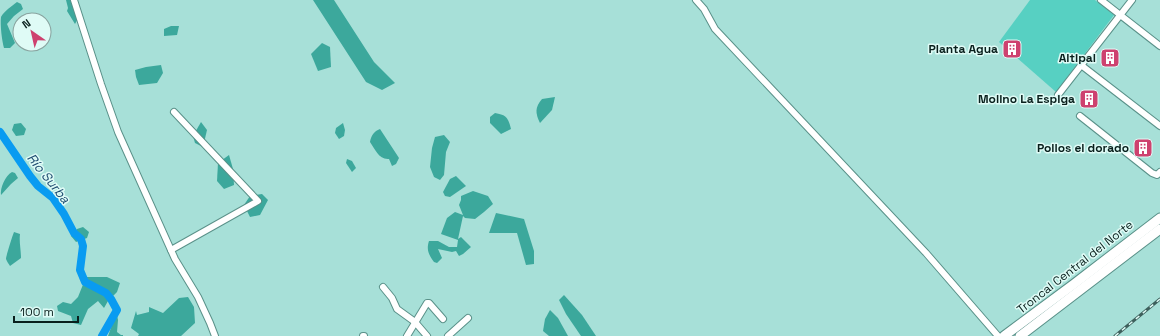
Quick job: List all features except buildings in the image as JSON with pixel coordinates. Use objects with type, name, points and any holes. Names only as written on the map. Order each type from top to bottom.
[{"type":"highway","name":"Troncal Central del Norte","points":[[1004,336],[1160,218]]},
{"type":"highway","name":"Troncal Central del Norte","points":[[1020,336],[1160,229]]},
{"type":"street","points":[[74,0],[100,84],[118,132],[171,250],[198,297],[215,336]]},
{"type":"street","points":[[696,0],[704,9],[715,29],[926,254],[998,336]]},
{"type":"street","points":[[1101,0],[1160,46]]},
{"type":"street","points":[[1058,95],[1132,0]]},
{"type":"street","points":[[1081,65],[1160,126]]},
{"type":"street","points":[[171,250],[258,201],[174,112]]},
{"type":"street","points":[[1080,116],[1152,173],[1158,174]]},
{"type":"street","points":[[383,286],[392,298],[397,309],[415,322],[427,336]]},
{"type":"street","points":[[407,336],[427,303],[429,303],[443,319]]},
{"type":"street","points":[[448,336],[468,318]]},
{"type":"green space","points":[[66,0],[75,0],[81,13],[75,24],[67,11],[68,8]]},
{"type":"green space","points":[[313,0],[334,0],[374,62],[395,83],[382,90],[366,82]]},
{"type":"green space","points":[[1030,0],[1095,0],[1114,15],[1056,92],[999,42]]},
{"type":"green space","points":[[17,2],[21,4],[23,9],[19,12],[12,12],[12,18],[7,24],[12,36],[12,46],[10,48],[4,48],[1,33],[1,17]]},
{"type":"green space","points":[[171,26],[179,26],[177,35],[164,36],[164,29]]},
{"type":"green space","points":[[322,43],[330,47],[331,67],[318,71],[311,54]]},
{"type":"green space","points":[[161,65],[163,73],[157,83],[139,85],[135,70]]},
{"type":"green space","points":[[555,97],[552,110],[540,123],[537,116],[538,105],[542,99]]},
{"type":"green space","points":[[495,113],[506,117],[511,129],[501,134],[490,123],[490,117]]},
{"type":"green space","points":[[201,122],[207,130],[203,147],[195,143],[193,136]]},
{"type":"green space","points":[[21,123],[26,129],[24,135],[16,136],[12,130],[14,124]]},
{"type":"green space","points":[[343,123],[345,130],[344,136],[339,139],[335,133],[336,128]]},
{"type":"green space","points":[[380,129],[399,158],[396,164],[392,166],[389,159],[380,156],[370,142],[373,134]]},
{"type":"green space","points":[[444,135],[450,142],[446,152],[444,175],[440,180],[434,177],[430,167],[435,137]]},
{"type":"green space","points":[[229,155],[233,169],[234,185],[224,189],[217,181],[218,163]]},
{"type":"green space","points":[[347,159],[352,161],[356,168],[352,172],[346,163]]},
{"type":"green space","points":[[12,172],[15,173],[18,178],[1,195],[1,189],[4,182],[7,176]]},
{"type":"green space","points":[[456,176],[466,186],[450,197],[445,196],[443,192],[450,179]]},
{"type":"green space","points":[[473,191],[488,196],[493,204],[475,219],[465,218],[463,216],[458,239],[461,237],[471,247],[459,256],[456,251],[452,252],[438,249],[442,258],[437,263],[434,262],[428,252],[429,241],[438,241],[449,247],[457,247],[458,240],[441,234],[447,218],[455,212],[463,215],[459,205],[461,196]]},
{"type":"green space","points":[[262,194],[268,200],[260,215],[250,217],[244,205],[250,196]]},
{"type":"green space","points":[[496,213],[524,219],[534,251],[534,264],[526,265],[517,233],[489,233]]},
{"type":"green space","points":[[83,227],[89,232],[87,238],[76,242],[71,236],[77,229]]},
{"type":"green space","points":[[14,232],[20,234],[21,258],[10,266],[6,259]]},
{"type":"green space","points":[[86,277],[107,277],[120,283],[117,292],[108,301],[104,308],[98,301],[88,309],[81,325],[73,323],[71,316],[58,311],[57,306],[63,302],[71,304],[78,297]]},
{"type":"green space","points":[[564,295],[582,315],[596,336],[581,336],[566,314],[559,300]]},
{"type":"green space","points":[[188,297],[194,307],[195,323],[181,336],[138,336],[139,334],[131,328],[136,311],[137,315],[149,312],[149,307],[163,313],[179,298]]},
{"type":"green space","points":[[550,310],[558,318],[568,336],[549,336],[543,331],[545,319]]},
{"type":"green space","points":[[116,314],[118,320],[117,332],[123,336],[108,336]]},
{"type":"waterway","name":"Río Surba","points":[[0,132],[30,176],[38,186],[53,198],[64,214],[74,233],[81,239],[83,246],[80,270],[85,282],[106,293],[117,310],[102,336]]},
{"type":"railway","points":[[1115,336],[1160,299]]},
{"type":"place","name":"Planta Agua","points":[[1012,49]]},
{"type":"place","name":"Altipal","points":[[1110,58]]},
{"type":"place","name":"Molino La Espiga","points":[[1089,99]]},
{"type":"place","name":"Pollos el dorado","points":[[1143,148]]}]
